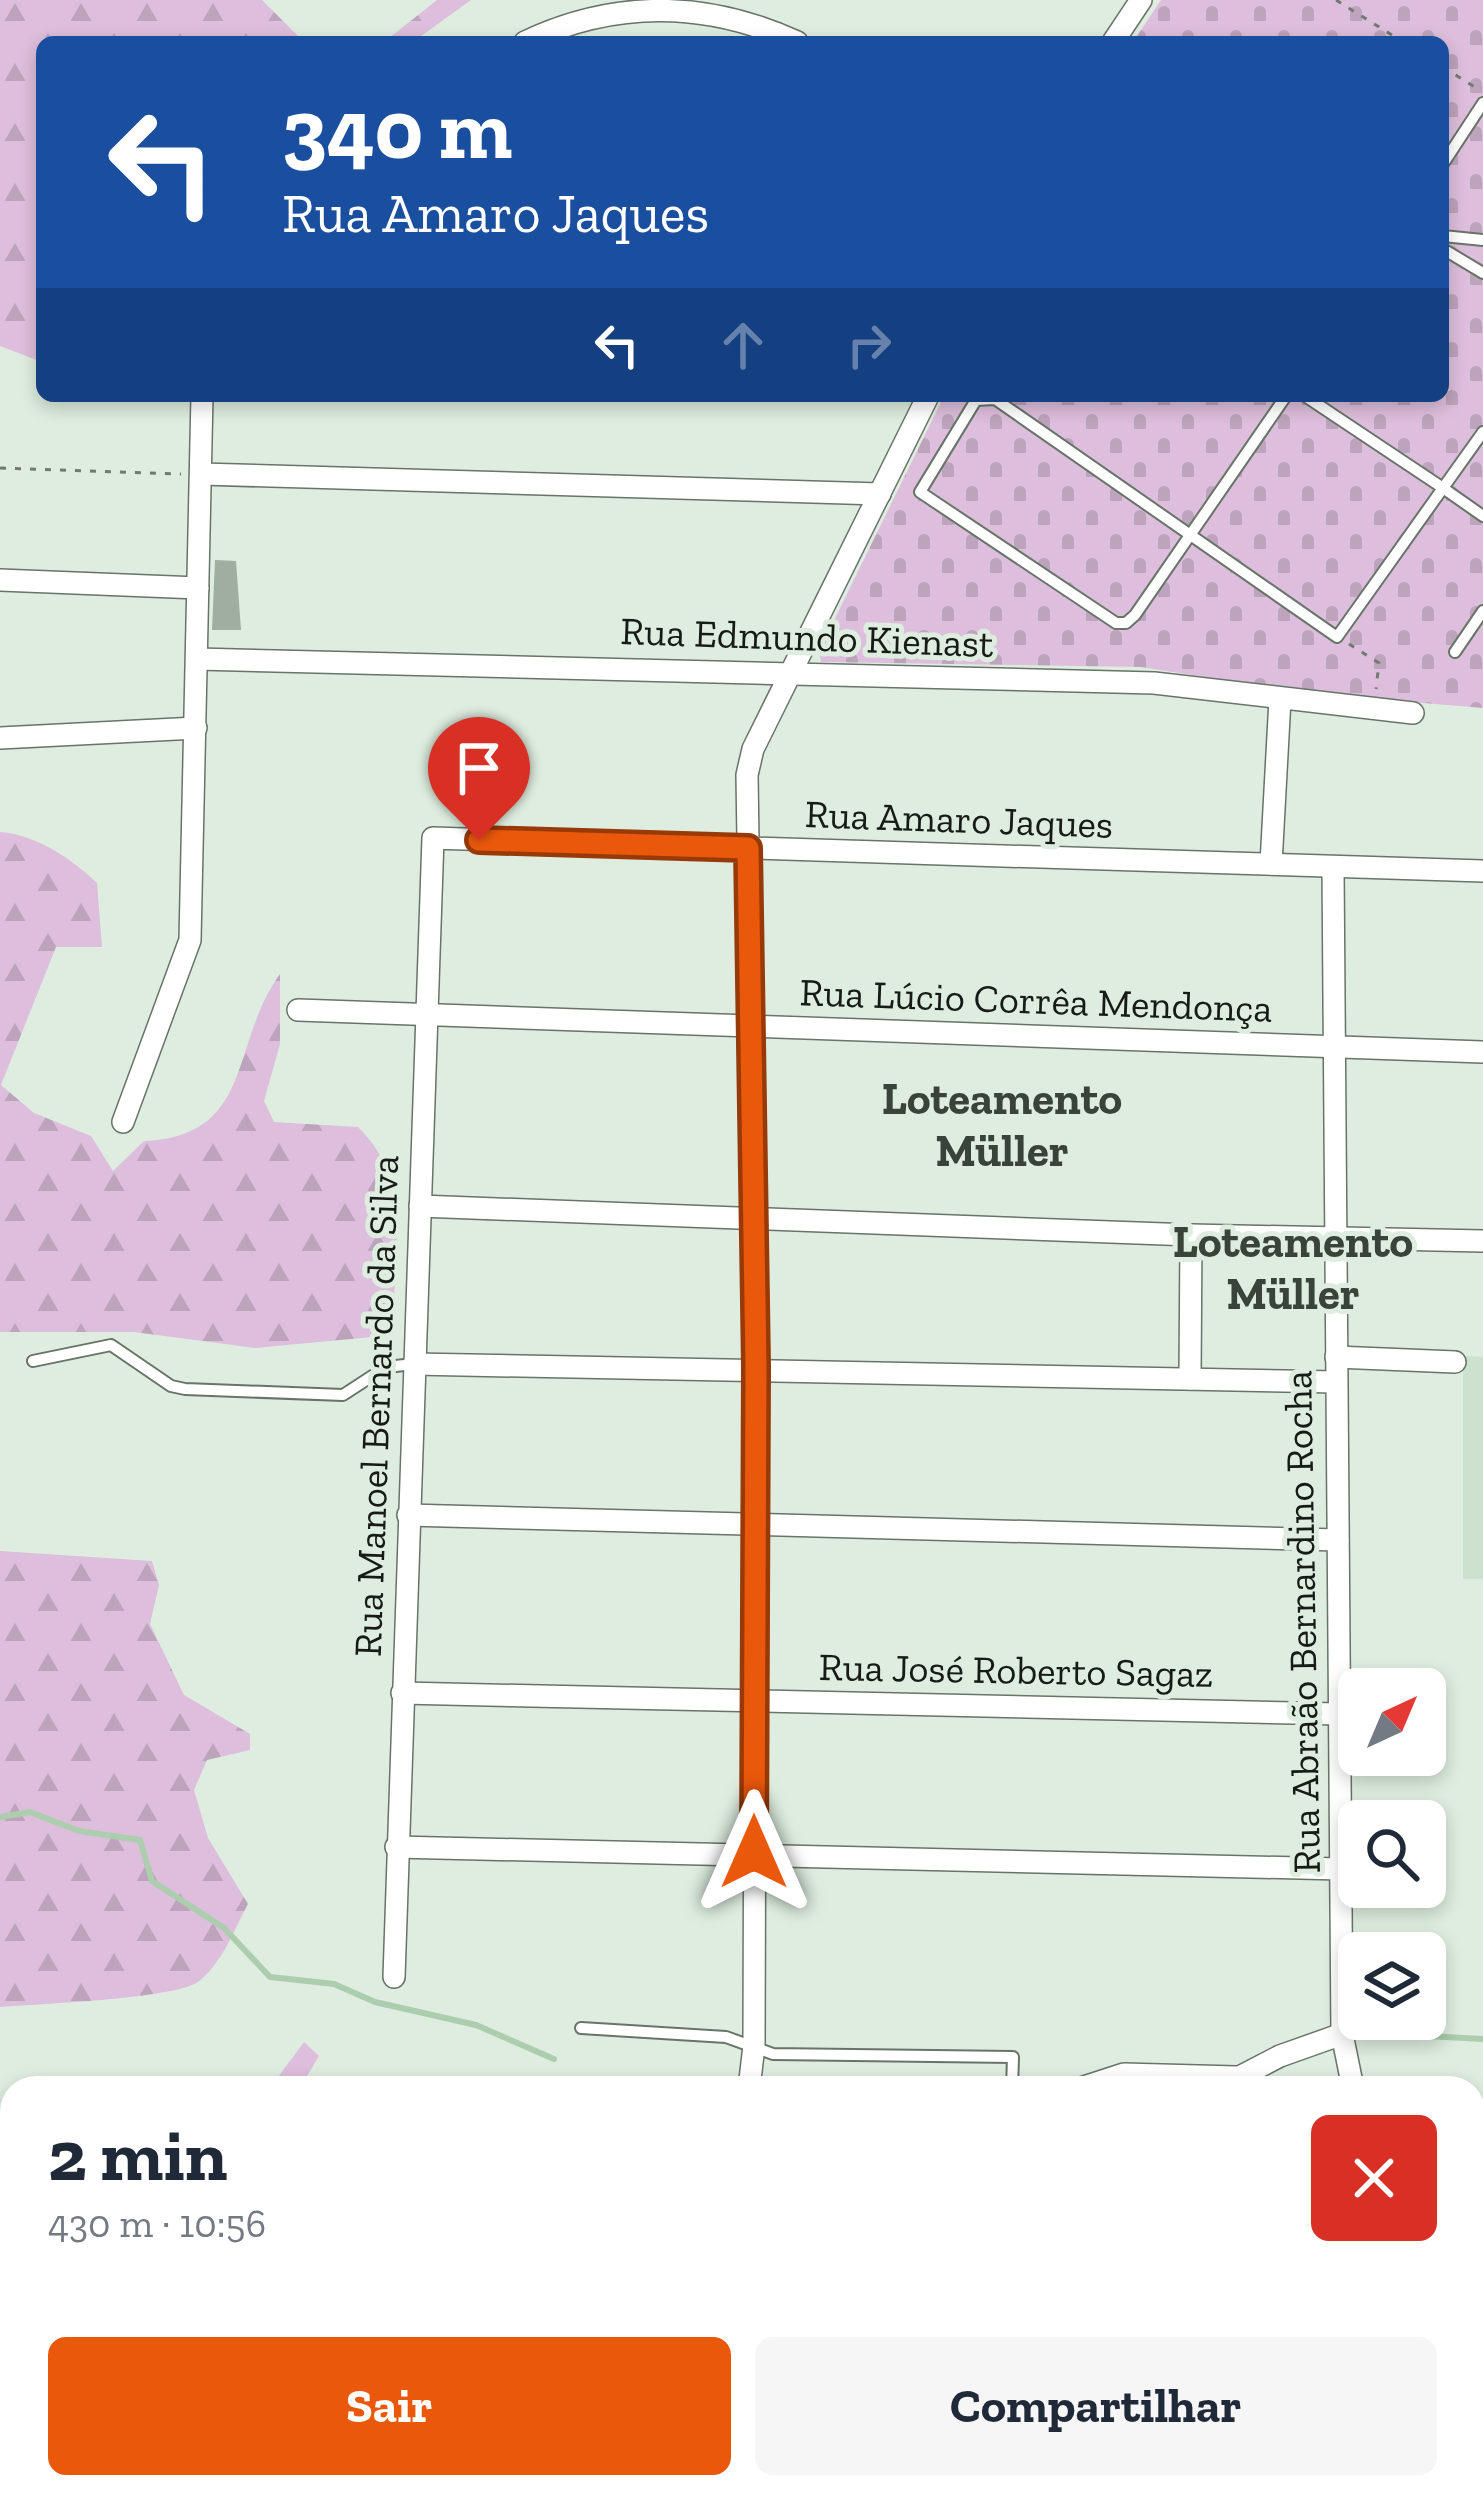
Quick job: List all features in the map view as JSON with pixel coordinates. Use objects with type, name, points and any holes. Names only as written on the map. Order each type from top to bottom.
[{"type":"street","points":[[1117,36],[1141,0]]},
{"type":"street","points":[[536,36],[589,7],[610,2],[721,13],[781,36]]},
{"type":"street","points":[[123,1122],[190,940],[202,402]]},
{"type":"street","points":[[750,2076],[756,1367],[748,763],[925,402]]},
{"type":"street","points":[[200,474],[880,494]]},
{"type":"street","points":[[0,580],[199,588]]},
{"type":"street","name":"Rua Edmundo Kienast","points":[[197,659],[792,670],[1154,683],[1413,713]]},
{"type":"street","points":[[1271,864],[1280,700]]},
{"type":"street","points":[[0,738],[196,728]]},
{"type":"street","name":"Rua Amaro Jaques","points":[[433,838],[1483,871]]},
{"type":"street","name":"Rua Manoel Bernardo da Silva","points":[[394,1977],[433,838]]},
{"type":"street","name":"Rua Abraão Bernardino Rocha","points":[[1333,867],[1339,1668]]},
{"type":"street","name":"Rua Lúcio Corrêa Mendonça","points":[[298,1010],[1483,1052]]},
{"type":"street","points":[[420,1206],[1191,1235],[1483,1241]]},
{"type":"street","points":[[1190,1379],[1191,1235]]},
{"type":"street","points":[[1336,1357],[1455,1362]]},
{"type":"street","points":[[414,1364],[756,1367],[1336,1382]]},
{"type":"street","points":[[408,1515],[1337,1540]]},
{"type":"street","name":"Rua José Roberto Sagaz","points":[[402,1694],[1338,1714]]},
{"type":"street","points":[[397,1847],[1338,1869]]},
{"type":"street","points":[[1245,2076],[1338,2036]]},
{"type":"street","name":"Rua Abraão Bernardino Rocha","points":[[1343,2040],[1351,2076]]},
{"type":"lane","points":[[1449,155],[1483,104]]},
{"type":"lane","points":[[1449,237],[1483,240]]},
{"type":"lane","points":[[1449,253],[1483,273]]},
{"type":"lane","points":[[975,402],[921,486],[923,496],[1121,624],[1131,621],[1282,402]]},
{"type":"lane","points":[[998,402],[1337,637],[1483,432]]},
{"type":"lane","points":[[1314,402],[1483,516]]},
{"type":"lane","points":[[1455,652],[1483,611]]},
{"type":"lane","points":[[33,1360],[111,1346],[171,1386],[343,1395],[386,1367],[414,1364]]},
{"type":"lane","points":[[581,2028],[726,2037],[773,2054],[1013,2057],[1012,2076]]},
{"type":"path","points":[[1336,0],[1393,36]]},
{"type":"path","points":[[1449,71],[1483,92]]},
{"type":"path","points":[[0,468],[200,474]]},
{"type":"path","points":[[1337,637],[1379,663],[1374,699]]},
{"type":"shaded area","points":[[1463,1356],[1483,1357],[1483,1579],[1463,1579]]},
{"type":"green space","points":[[0,0],[262,0],[298,36],[36,36],[36,360],[0,346]]},
{"type":"green space","points":[[437,0],[471,0],[421,36],[392,36]]},
{"type":"green space","points":[[1161,0],[1483,0],[1483,708],[1307,693],[1141,667],[821,662],[819,651],[941,402],[1449,402],[1449,36],[1137,36]]},
{"type":"green space","points":[[0,832],[52,849],[97,883],[102,947],[56,947],[1,1085],[34,1113],[91,1136],[113,1171],[144,1141],[180,1135],[205,1123],[222,1104],[264,1001],[280,974],[280,1044],[264,1101],[274,1122],[358,1127],[375,1147],[393,1190],[397,1237],[394,1312],[372,1337],[255,1348],[134,1332],[0,1332]]},
{"type":"green space","points":[[0,1551],[152,1561],[159,1585],[150,1624],[184,1695],[250,1734],[250,1750],[207,1760],[194,1790],[208,1838],[248,1904],[220,1958],[196,1983],[132,1997],[0,2007]]},
{"type":"green space","points":[[304,2042],[319,2056],[307,2076],[279,2076]]},
{"type":"building","points":[[215,560],[236,561],[241,630],[212,630]]},
{"type":"waterway","points":[[0,1817],[30,1812],[79,1831],[140,1840],[152,1881],[224,1928],[270,1977],[334,1984],[375,2002],[476,2025],[554,2059]]},
{"type":"waterway","points":[[1446,2037],[1483,2039]]},
{"type":"district","name":"Loteamento Müller","points":[[1002,1125]]},
{"type":"district","name":"Loteamento Müller","points":[[1293,1268]]},
{"type":"route","points":[[479,840],[748,848],[756,1367],[754,1852]]}]
